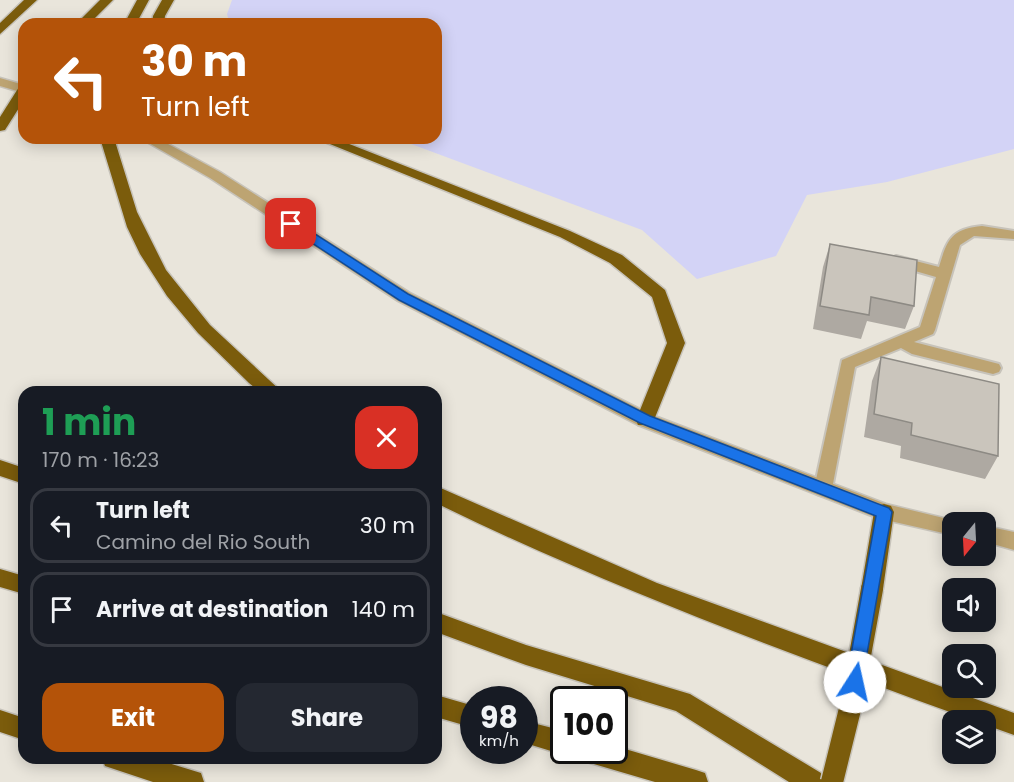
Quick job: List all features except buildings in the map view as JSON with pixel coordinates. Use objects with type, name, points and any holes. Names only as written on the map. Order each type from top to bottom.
[{"type":"highway","points":[[1,28],[31,0]]},
{"type":"highway","points":[[88,18],[107,0]]},
{"type":"highway","points":[[133,18],[143,0]]},
{"type":"highway","points":[[159,18],[168,0]]},
{"type":"highway","points":[[0,127],[18,98]]},
{"type":"highway","points":[[109,144],[125,200],[147,253],[190,317],[266,386]]},
{"type":"highway","points":[[337,144],[565,234],[615,259],[659,294],[676,343],[645,420]]},
{"type":"highway","points":[[0,468],[18,474]]},
{"type":"highway","points":[[442,497],[514,533],[671,599],[1014,724]]},
{"type":"highway","points":[[832,782],[851,705],[884,512]]},
{"type":"highway","points":[[0,578],[18,583]]},
{"type":"highway","points":[[442,624],[526,655],[682,702],[812,782]]},
{"type":"highway","points":[[442,708],[460,713]]},
{"type":"highway","points":[[0,721],[18,727]]},
{"type":"highway","points":[[628,762],[696,782]]},
{"type":"highway","points":[[134,764],[192,782]]},
{"type":"street","points":[[0,82],[18,87]]},
{"type":"street","points":[[158,144],[215,175],[404,297],[645,420],[884,512],[942,525]]},
{"type":"street","points":[[996,536],[1014,541]]},
{"type":"lane","points":[[823,489],[848,364],[927,330],[953,243],[960,235],[987,230],[1014,235]]},
{"type":"lane","points":[[885,259],[929,268],[944,274]]},
{"type":"lane","points":[[903,341],[912,348],[993,368]]},
{"type":"shaded area","points":[[232,0],[1014,0],[1014,149],[887,182],[807,195],[776,256],[697,279],[642,230],[411,144],[442,144],[442,18],[228,18],[227,14]]},
{"type":"route","points":[[291,224],[404,297],[645,420],[884,512],[855,682]]}]
